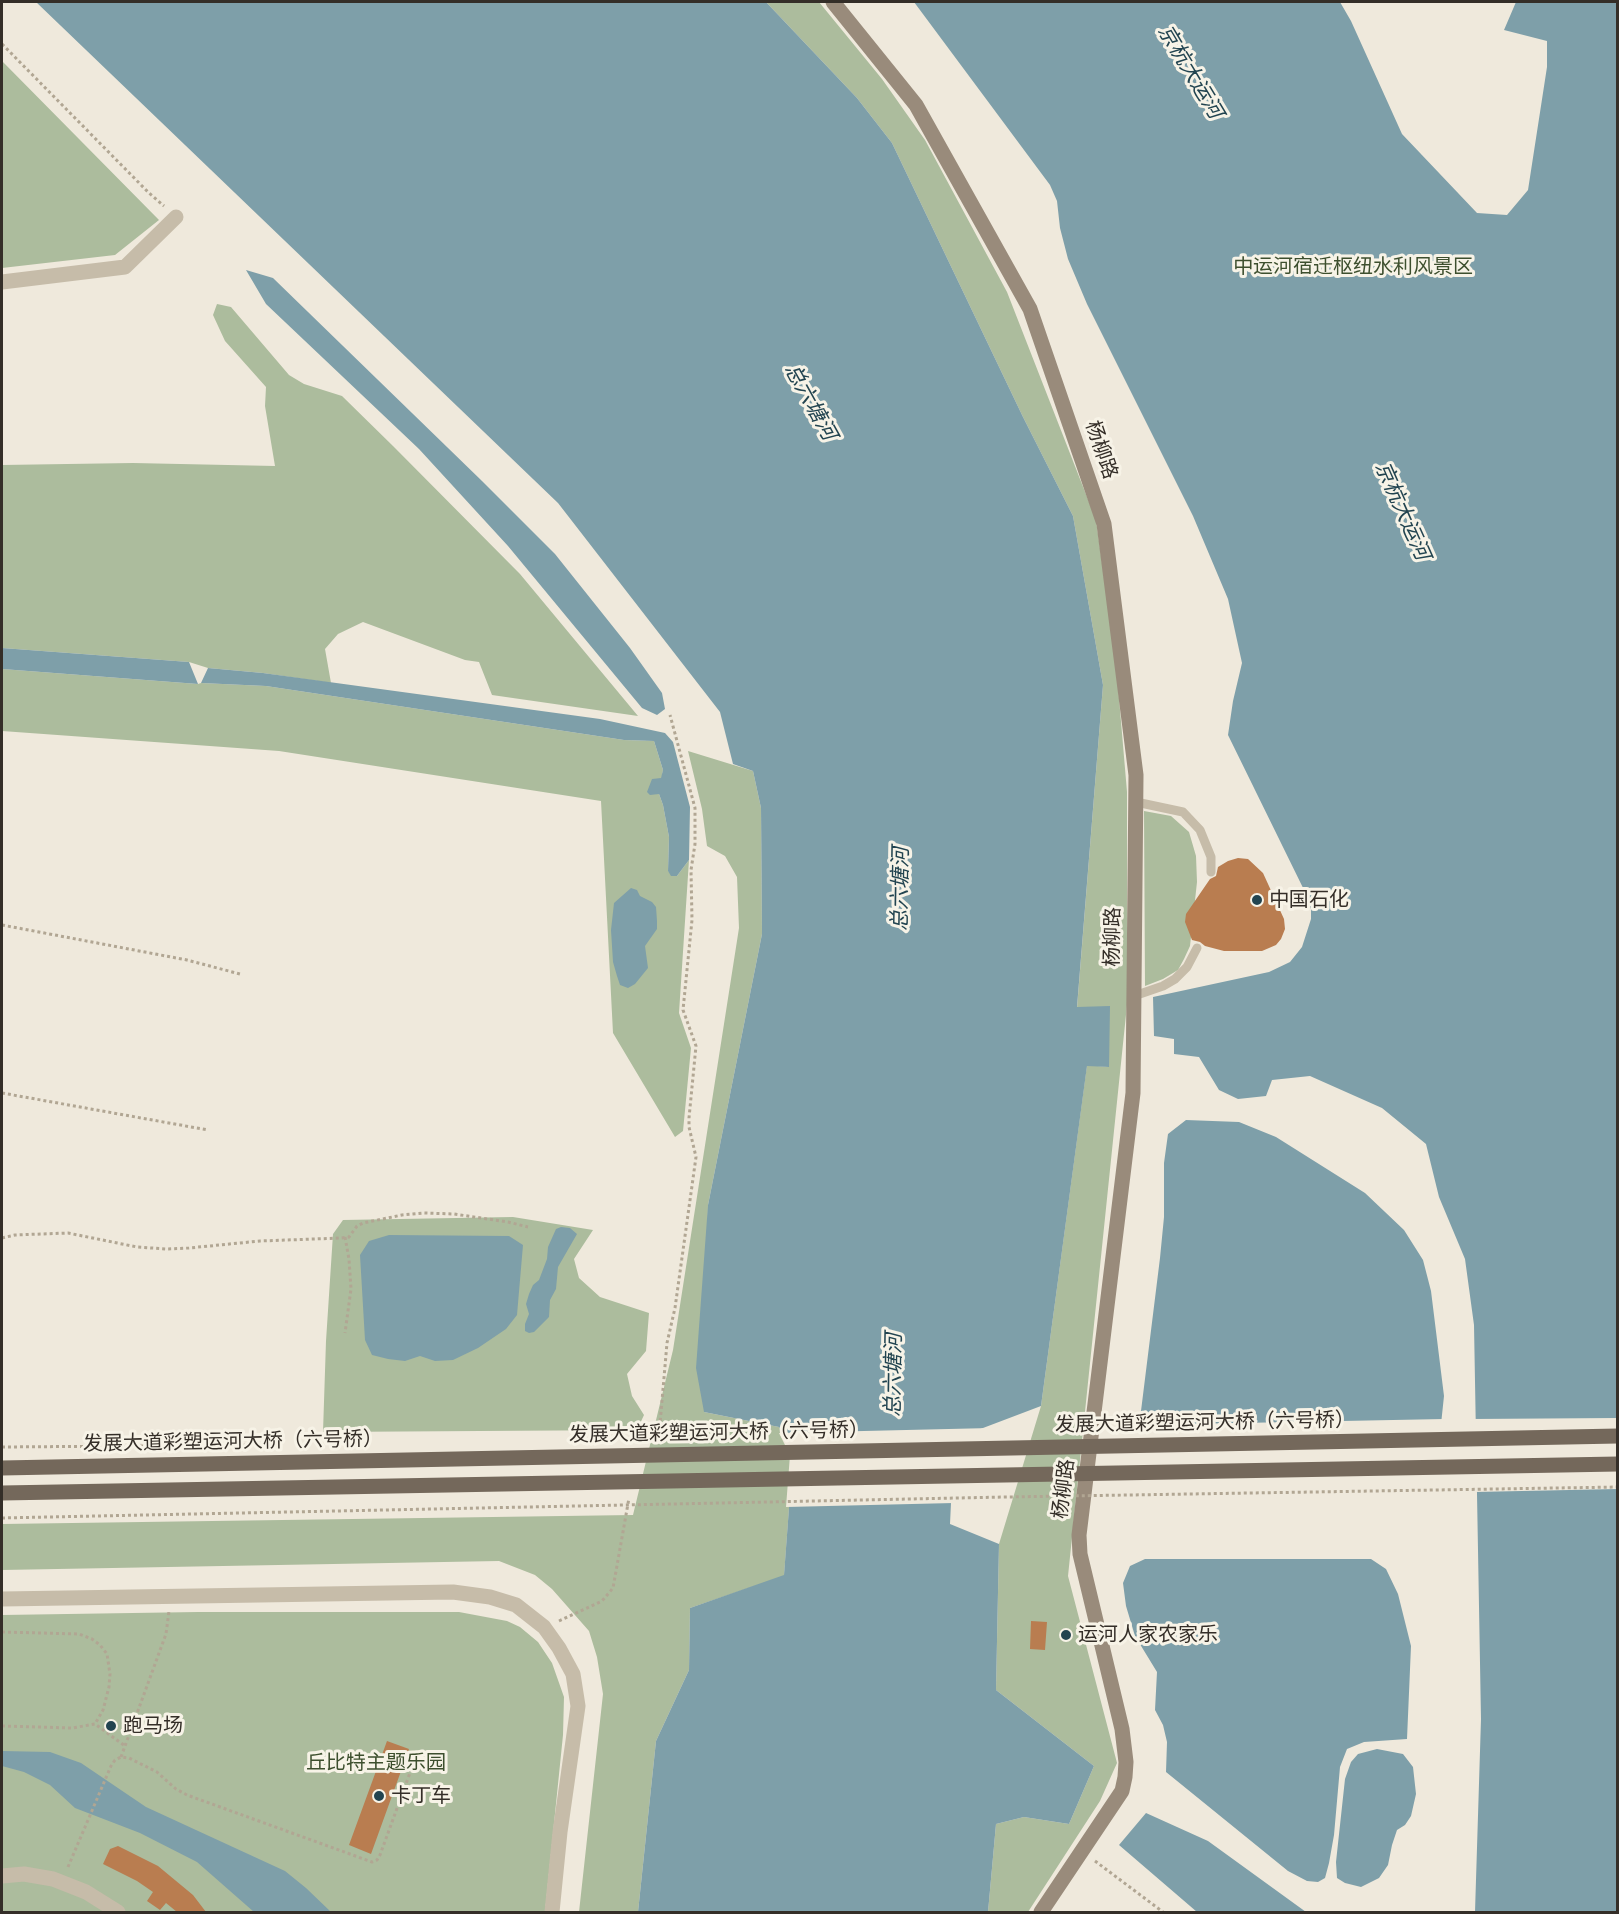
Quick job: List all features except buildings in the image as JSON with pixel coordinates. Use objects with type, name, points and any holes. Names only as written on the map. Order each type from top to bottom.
[{"type":"main road","name":"发展大道彩塑运河大桥（六号桥）","points":[[2,1468],[1617,1436]]},
{"type":"main road","points":[[2,1493],[1617,1464]]},
{"type":"street","name":"杨柳路","points":[[833,2],[916,105],[1030,309],[1104,524],[1136,775],[1133,1093],[1080,1535],[1080,1554],[1122,1729],[1126,1762],[1125,1777],[1122,1791],[1041,1912]]},
{"type":"street","points":[[2,282],[125,267],[176,217]]},
{"type":"street","points":[[2,1599],[453,1592],[490,1597],[516,1605],[544,1627],[559,1648],[573,1674],[578,1706],[560,1832],[552,1912]]},
{"type":"street","points":[[2,1876],[24,1874],[62,1882],[86,1892],[118,1912]]},
{"type":"lane","points":[[1136,802],[1183,812],[1200,830],[1211,857],[1211,872]]},
{"type":"lane","points":[[1134,996],[1163,986],[1175,979],[1187,967],[1197,948]]},
{"type":"path","points":[[2,45],[148,193],[176,217]]},
{"type":"path","points":[[655,1439],[660,1424],[667,1343],[675,1308],[696,1156],[688,1118],[696,1046],[683,1010],[692,920],[695,808],[670,715]]},
{"type":"path","points":[[2,925],[187,960],[240,974]]},
{"type":"path","points":[[2,1093],[208,1130]]},
{"type":"path","points":[[2,1238],[15,1235],[68,1233],[137,1247],[166,1249],[348,1237],[357,1226],[363,1224],[402,1215],[424,1213],[454,1214],[528,1227]]},
{"type":"path","points":[[345,1237],[351,1289],[345,1334]]},
{"type":"path","points":[[2,1518],[1617,1487]]},
{"type":"path","points":[[544,1627],[602,1601],[613,1588],[631,1488]]},
{"type":"path","points":[[122,1757],[166,1634],[170,1597]]},
{"type":"path","points":[[2,1632],[79,1634],[92,1638],[100,1645],[107,1654],[110,1680],[103,1710],[96,1724]]},
{"type":"path","points":[[2,1726],[72,1728],[96,1724],[125,1746]]},
{"type":"path","points":[[62,1882],[108,1773],[115,1761],[122,1757],[129,1758],[157,1772],[187,1795],[372,1862],[380,1855],[415,1759]]},
{"type":"path","points":[[1081,1851],[1163,1912]]},
{"type":"green space","points":[[766,2],[819,2],[882,79],[925,140],[1007,292],[1096,520],[1116,663],[1127,792],[1127,1005],[1068,1576],[1117,1763],[1100,1801],[1028,1912],[988,1912],[996,1824],[1024,1817],[1069,1824],[1094,1766],[996,1690],[999,1544],[1041,1406],[1087,1065],[1108,1067],[1077,1008],[1103,685],[1073,516],[892,143],[857,98]]},
{"type":"green space","points":[[2,61],[159,220],[115,255],[2,268]]},
{"type":"green space","points":[[217,304],[231,307],[289,375],[304,384],[342,396],[520,574],[638,716],[492,695],[479,662],[465,660],[363,622],[338,634],[325,649],[331,683],[208,668],[189,662],[2,648],[2,465],[133,463],[275,466],[265,406],[266,387],[225,341],[213,315]]},
{"type":"green space","points":[[2,669],[198,684],[266,686],[624,740],[654,741],[663,770],[659,794],[669,837],[668,871],[677,876],[689,860],[679,1013],[691,1048],[683,1131],[675,1137],[613,1033],[601,801],[279,751],[2,731]]},
{"type":"green space","points":[[688,751],[753,771],[761,808],[762,934],[708,1205],[704,1412],[779,1427],[793,1454],[784,1576],[690,1608],[689,1670],[656,1741],[638,1912],[579,1912],[603,1694],[597,1657],[589,1631],[552,1589],[535,1575],[499,1561],[2,1570],[2,1524],[633,1515],[673,1350],[739,928],[737,877],[725,856],[707,846],[702,809]]},
{"type":"green space","points":[[1144,811],[1171,816],[1189,832],[1196,856],[1197,882],[1190,946],[1184,959],[1178,970],[1145,986]]},
{"type":"green space","points":[[513,1217],[593,1230],[574,1259],[579,1278],[600,1297],[649,1313],[646,1351],[627,1374],[632,1396],[644,1415],[637,1430],[323,1432],[333,1234],[343,1220]]},
{"type":"green space","name":"丘比特主题乐园","points":[[459,1612],[507,1621],[520,1627],[538,1642],[552,1663],[564,1697],[563,1735],[545,1912],[2,1912],[2,1615]]},
{"type":"water","name":"总六塘河","points":[[36,2],[766,2],[857,98],[892,143],[1073,516],[1103,685],[1077,1007],[1110,1006],[1109,1067],[1087,1066],[1041,1406],[954,1439],[950,1524],[999,1544],[996,1690],[1094,1766],[1069,1824],[1024,1817],[996,1824],[988,1912],[638,1912],[656,1741],[689,1670],[690,1608],[784,1575],[793,1454],[779,1427],[704,1412],[696,1368],[708,1205],[762,934],[761,808],[753,771],[733,764],[720,712],[558,503]]},
{"type":"water","name":"中运河宿迁枢纽水利风景区","points":[[914,2],[1340,2],[1351,21],[1402,134],[1477,213],[1507,215],[1528,190],[1547,67],[1547,41],[1504,30],[1516,2],[1617,2],[1617,1912],[1475,1912],[1481,1719],[1474,1325],[1465,1259],[1439,1197],[1426,1144],[1382,1108],[1310,1076],[1272,1080],[1266,1096],[1238,1099],[1219,1090],[1199,1057],[1174,1054],[1174,1039],[1154,1036],[1153,997],[1269,972],[1290,962],[1302,947],[1311,919],[1311,909],[1307,896],[1228,735],[1242,663],[1228,599],[1193,516],[1087,304],[1068,259],[1060,228],[1057,201],[1050,185]]},
{"type":"water","points":[[246,270],[273,278],[555,554],[630,648],[662,693],[665,709],[657,715],[642,708],[508,546],[419,449],[266,304]]},
{"type":"water","points":[[2,648],[189,662],[198,684],[2,669]]},
{"type":"water","points":[[208,668],[263,673],[600,719],[665,733],[673,742],[690,807],[689,860],[677,876],[671,876],[668,871],[669,837],[663,805],[659,794],[650,795],[647,792],[652,779],[661,778],[663,770],[654,741],[624,740],[266,686],[201,683]]},
{"type":"water","points":[[631,888],[637,890],[640,896],[652,902],[656,907],[657,929],[645,946],[648,968],[635,984],[628,988],[620,985],[617,976],[613,962],[611,930],[614,903]]},
{"type":"water","points":[[1186,1120],[1239,1122],[1276,1137],[1365,1193],[1404,1230],[1423,1260],[1431,1291],[1444,1396],[1435,1481],[1141,1491],[1141,1411],[1164,1217],[1164,1163],[1168,1134]]},
{"type":"water","points":[[570,1228],[577,1234],[558,1267],[556,1289],[550,1300],[549,1317],[534,1332],[529,1333],[525,1331],[525,1324],[529,1314],[526,1304],[529,1294],[533,1285],[539,1280],[547,1259],[548,1247],[556,1229]]},
{"type":"water","points":[[389,1235],[509,1236],[523,1245],[517,1315],[506,1329],[478,1348],[453,1360],[435,1361],[420,1356],[405,1361],[372,1355],[365,1340],[360,1255],[369,1241]]},
{"type":"water","points":[[1145,1559],[1371,1559],[1386,1569],[1398,1594],[1411,1646],[1407,1739],[1364,1742],[1347,1749],[1340,1767],[1329,1863],[1325,1878],[1318,1882],[1307,1881],[1288,1871],[1166,1772],[1167,1742],[1163,1725],[1155,1710],[1157,1672],[1135,1636],[1126,1606],[1123,1583],[1130,1566]]},
{"type":"water","points":[[1377,1749],[1403,1754],[1413,1767],[1416,1794],[1411,1816],[1405,1825],[1397,1830],[1388,1865],[1379,1878],[1361,1887],[1345,1883],[1337,1878],[1336,1862],[1345,1779],[1351,1762],[1358,1754]]},
{"type":"water","points":[[2,1751],[50,1752],[81,1763],[146,1807],[285,1871],[331,1912],[254,1912],[197,1862],[140,1833],[75,1808],[50,1785],[24,1772],[2,1766]]},
{"type":"water","points":[[1146,1813],[1208,1841],[1306,1912],[1197,1912],[1119,1845]]},
{"type":"pier","points":[[1617,1418],[1617,1489],[1474,1492],[1472,1419]]},
{"type":"pier","points":[[1444,1419],[1438,1482],[1424,1490],[1141,1494],[1138,1491],[1138,1425]]},
{"type":"pier","points":[[991,1428],[957,1441],[954,1503],[786,1507],[790,1455],[779,1433]]},
{"type":"place","name":"中国石化","points":[[1257,900]]},
{"type":"place","name":"运河人家农家乐","points":[[1066,1635]]},
{"type":"place","name":"跑马场","points":[[111,1726]]},
{"type":"place","name":"卡丁车","points":[[379,1796]]},
{"type":"water label","name":"京杭大运河","points":[[1190,72]]},
{"type":"water label","name":"京杭大运河","points":[[1402,511]]}]
